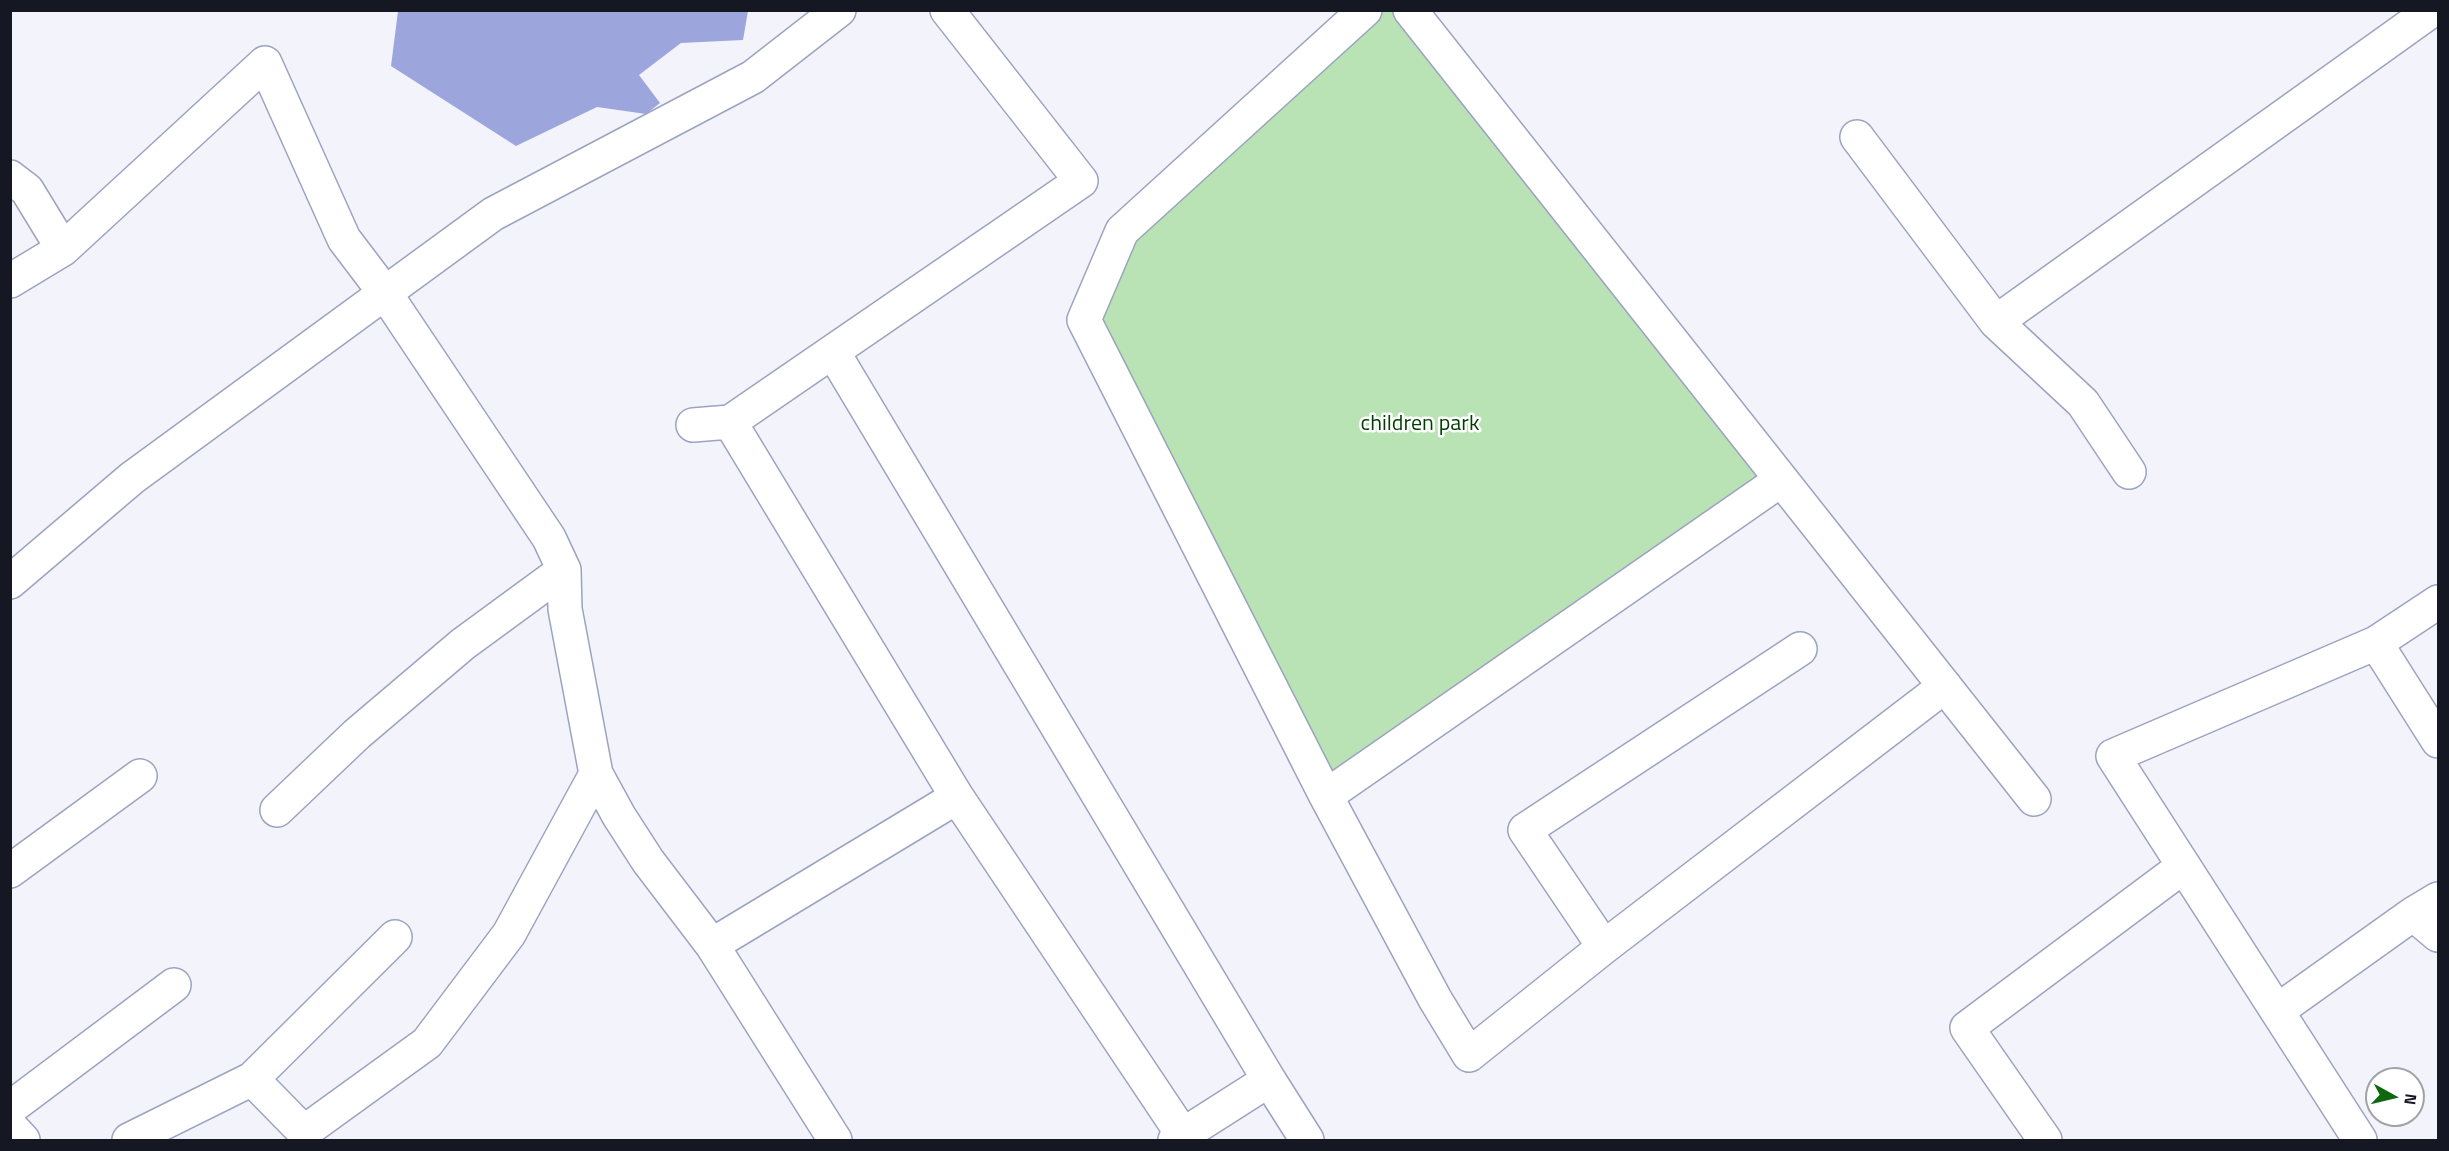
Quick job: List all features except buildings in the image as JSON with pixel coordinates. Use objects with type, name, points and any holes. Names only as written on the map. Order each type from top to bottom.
[{"type":"street","points":[[10,582],[132,478],[493,214],[753,77],[838,10]]},
{"type":"street","points":[[693,425],[730,422],[1081,181],[948,10]]},
{"type":"street","points":[[1365,10],[1122,231],[1084,320],[1326,796],[1435,999],[1469,1055],[1604,947],[1945,686]]},
{"type":"street","points":[[1410,10],[2034,799]]},
{"type":"street","points":[[1996,322],[2432,10]]},
{"type":"street","points":[[10,280],[63,249],[265,63],[344,238],[385,293],[549,538],[564,570],[567,621],[596,774],[619,816],[648,861],[712,945],[836,1140]]},
{"type":"street","points":[[1857,137],[1996,322],[2083,403],[2129,472]]},
{"type":"street","points":[[10,177],[27,190],[63,249]]},
{"type":"street","points":[[832,352],[1307,1140]]},
{"type":"street","points":[[730,422],[957,797],[1179,1138],[1269,1080]]},
{"type":"street","points":[[1326,796],[1781,480]]},
{"type":"street","points":[[278,810],[357,734],[446,659],[564,570]]},
{"type":"street","points":[[2360,1140],[2113,756],[2376,643],[2439,602]]},
{"type":"street","points":[[2376,643],[2439,741]]},
{"type":"street","points":[[1604,947],[1525,830],[1800,649]]},
{"type":"street","points":[[252,1079],[304,1132],[427,1043],[509,934],[596,774]]},
{"type":"street","points":[[10,871],[140,776]]},
{"type":"street","points":[[712,945],[957,797]]},
{"type":"street","points":[[2045,1140],[1967,1028],[2184,866]]},
{"type":"street","points":[[2277,1011],[2426,906],[2439,935]]},
{"type":"street","points":[[129,1140],[252,1079],[395,937]]},
{"type":"street","points":[[10,1108],[174,985]]},
{"type":"street","points":[[10,1126],[23,1140]]},
{"type":"green space","name":"children park","points":[[1365,11],[1410,11],[1781,480],[1326,796],[1096,342],[1122,231]]},
{"type":"water","points":[[398,10],[748,11],[743,40],[681,43],[639,75],[660,103],[646,114],[597,107],[516,146],[391,66]]}]
